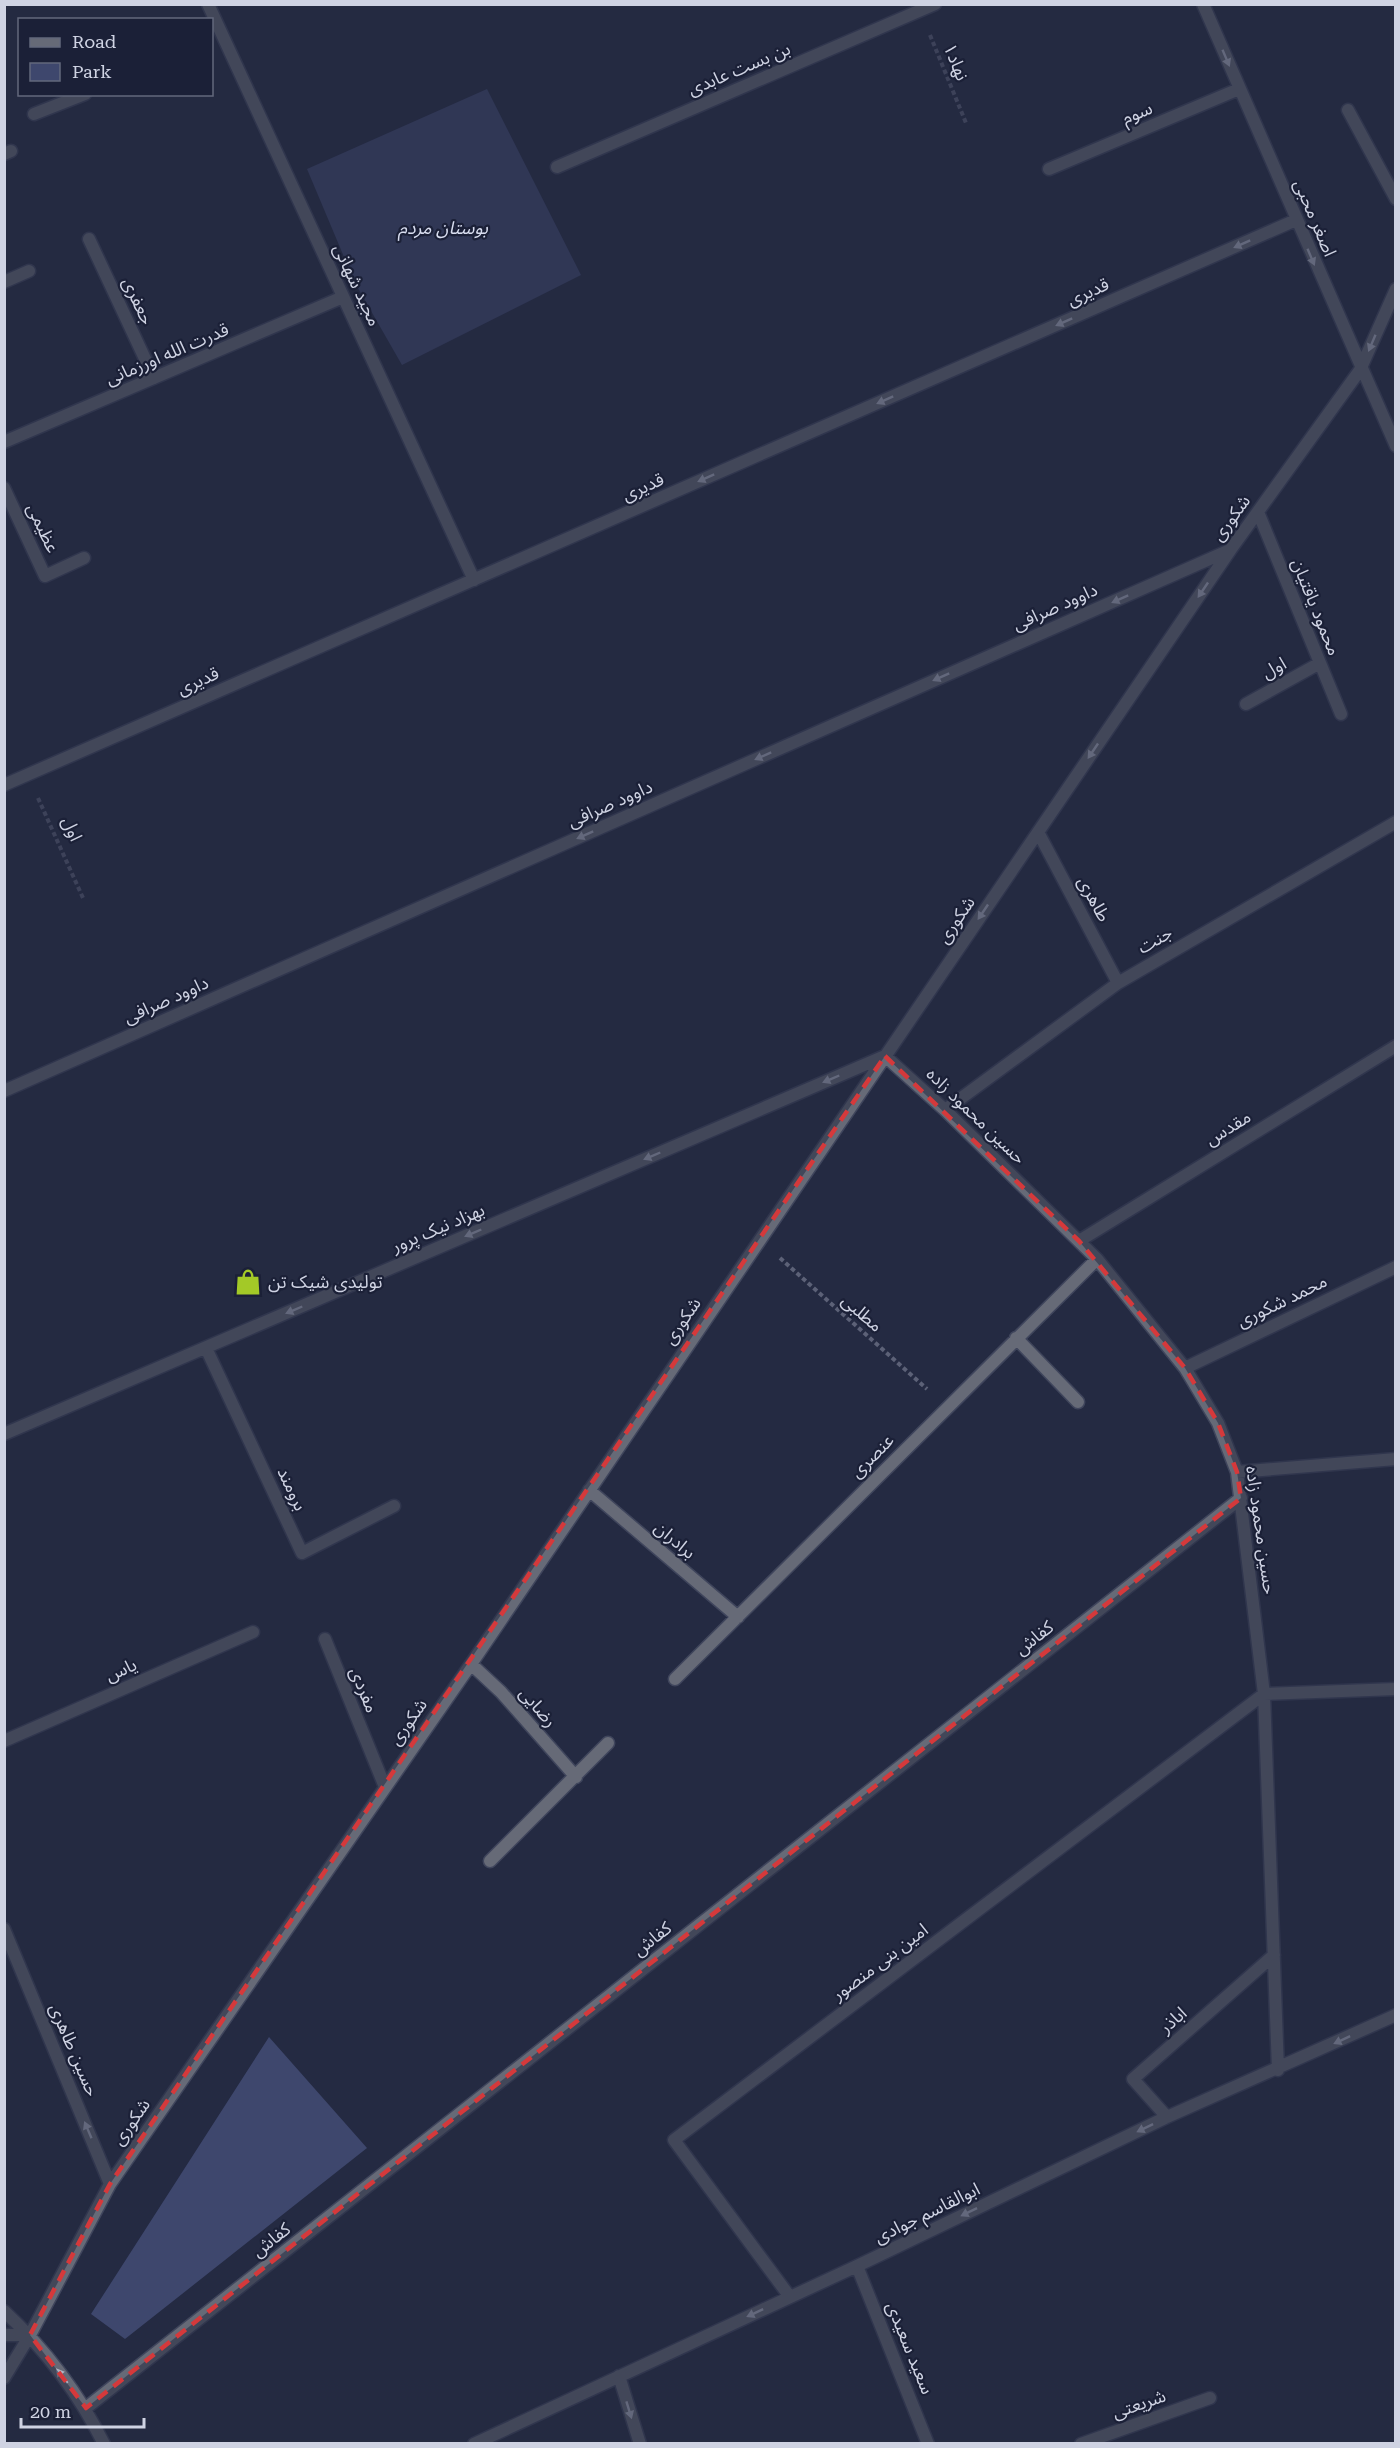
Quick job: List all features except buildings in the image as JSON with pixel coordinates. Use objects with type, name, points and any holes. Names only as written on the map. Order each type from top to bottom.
[{"type":"street","name":"مجید شهانی","points":[[208,4],[474,580]]},
{"type":"street","name":"بن بست عابدی","points":[[557,168],[935,4]]},
{"type":"street","name":"اصغر محبی","points":[[1203,4],[1360,370],[1395,446]]},
{"type":"street","points":[[213,45],[224,40]]},
{"type":"street","name":"سوم","points":[[1049,169],[1239,89]]},
{"type":"street","points":[[34,114],[80,96]]},
{"type":"street","points":[[1348,110],[1395,199]]},
{"type":"street","name":"قدیری","points":[[4,785],[1296,220]]},
{"type":"street","name":"جعفری","points":[[89,239],[154,378]]},
{"type":"street","points":[[4,282],[29,271]]},
{"type":"street","name":"شکوری","points":[[4,2378],[30,2335],[110,2184],[471,1664],[1231,549],[1360,370],[1395,289]]},
{"type":"street","name":"قدرت الله اورزمانی","points":[[4,442],[343,297]]},
{"type":"street","name":"عظیمی","points":[[4,488],[45,576],[84,558]]},
{"type":"street","name":"محمود یاقتیان","points":[[1258,512],[1341,714]]},
{"type":"street","name":"داوود صرافی","points":[[4,1091],[1231,549]]},
{"type":"street","name":"اول","points":[[1246,704],[1320,663]]},
{"type":"street","name":"جنت","points":[[945,1110],[1118,983],[1395,822]]},
{"type":"street","name":"طاهری","points":[[1038,832],[1118,983]]},
{"type":"street","name":"مقدس","points":[[1079,1241],[1395,1046]]},
{"type":"street","name":"حسین محمود زاده","points":[[885,1056],[945,1110],[1097,1259],[1185,1368],[1218,1423],[1237,1472],[1264,1695],[1278,2070]]},
{"type":"street","name":"بهزاد نیک پرور","points":[[4,1434],[885,1056]]},
{"type":"street","name":"عنصری","points":[[675,1679],[1097,1259]]},
{"type":"street","name":"محمد شکوری","points":[[1185,1368],[1395,1267]]},
{"type":"street","points":[[1016,1338],[1078,1402]]},
{"type":"street","name":"برومند","points":[[206,1348],[302,1553],[394,1506]]},
{"type":"street","points":[[1237,1472],[1395,1460]]},
{"type":"street","name":"برادران","points":[[589,1490],[738,1617]]},
{"type":"street","name":"کفاش","points":[[86,2408],[1240,1498]]},
{"type":"street","name":"یاس","points":[[4,1741],[253,1632]]},
{"type":"street","name":"مفردی","points":[[325,1639],[385,1787]]},
{"type":"street","name":"رضایی","points":[[471,1664],[501,1692],[576,1777]]},
{"type":"street","points":[[1264,1695],[1395,1689]]},
{"type":"street","name":"امین بنی منصور","points":[[790,2297],[674,2140],[1264,1695]]},
{"type":"street","points":[[490,1861],[608,1743]]},
{"type":"street","name":"حسین طاهری","points":[[4,1929],[110,2184]]},
{"type":"street","name":"اباذر","points":[[1167,2117],[1133,2079],[1275,1955]]},
{"type":"street","name":"ابوالقاسم جوادی","points":[[474,2444],[857,2266],[1167,2117],[1278,2070],[1395,2015]]},
{"type":"street","name":"سعید سعیدی","points":[[857,2266],[928,2444]]},
{"type":"street","points":[[4,2311],[30,2335],[86,2408],[104,2444]]},
{"type":"street","points":[[4,2335],[30,2335]]},
{"type":"street","points":[[619,2376],[640,2444]]},
{"type":"street","name":"شریعتی","points":[[1081,2444],[1210,2398]]},
{"type":"path","name":"نهاد۱","points":[[920,11],[966,123]]},
{"type":"path","name":"اول","points":[[27,775],[83,898]]},
{"type":"path","name":"مطلبی","points":[[759,1240],[947,1406]]},
{"type":"highlighted area","points":[[885,1056],[1079,1241],[1185,1368],[1218,1423],[1237,1472],[1241,1498],[86,2408],[30,2335],[110,2184]]},
{"type":"green space","name":"بوستان مردم","points":[[487,89],[581,275],[402,365],[355,283],[307,169]]},
{"type":"green space","points":[[269,2037],[367,2148],[125,2339],[91,2314]]},
{"type":"place","name":"تولیدی شیک تن","points":[[248,1282]]}]
